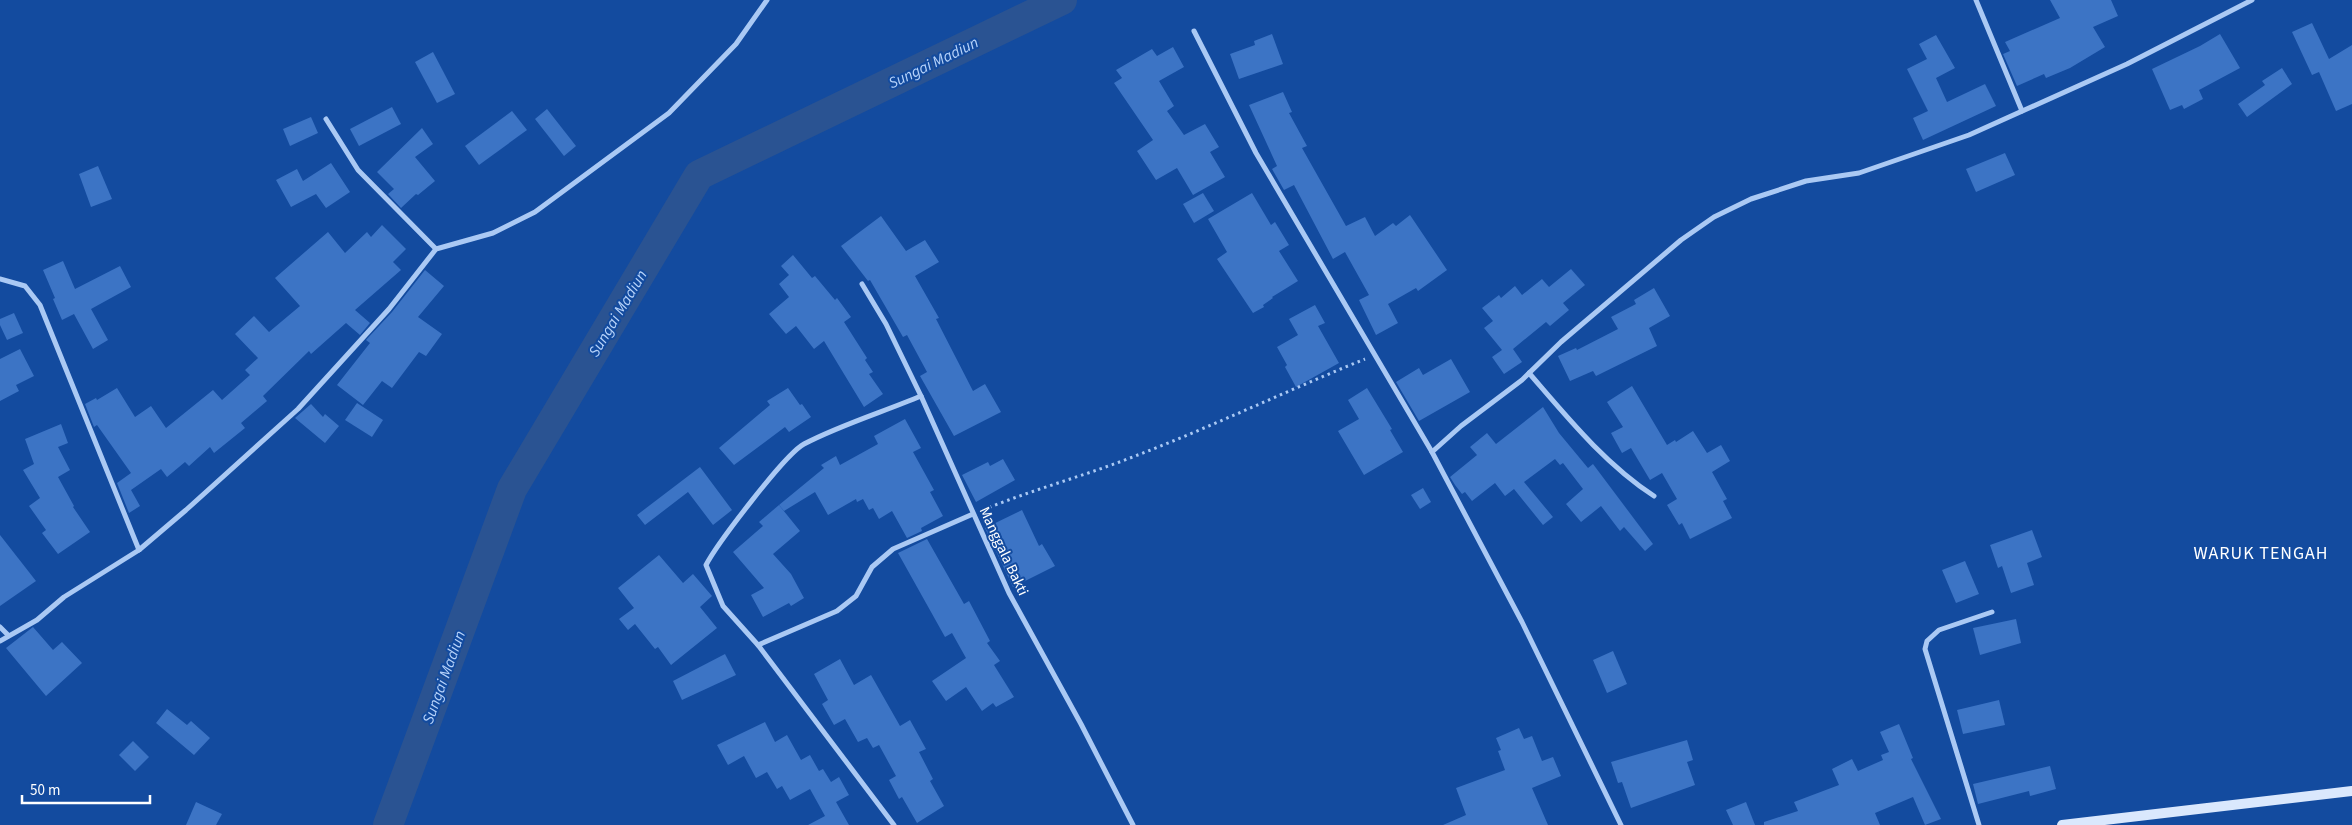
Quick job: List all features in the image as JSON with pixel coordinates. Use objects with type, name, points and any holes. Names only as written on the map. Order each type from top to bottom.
[{"type":"street","points":[[0,641],[37,620],[64,597],[139,550],[298,409],[389,309],[436,249],[493,233],[536,212],[661,119],[736,44],[767,0]]},
{"type":"street","points":[[1976,0],[2022,111]]},
{"type":"street","points":[[1432,452],[1461,426],[1529,373],[1625,287],[1681,240],[1714,216],[1751,199],[1806,181],[1859,173],[1969,134],[2127,64],[2252,0]]},
{"type":"street","points":[[1194,32],[1256,153],[1432,452],[1522,622],[1621,825]]},
{"type":"street","points":[[326,119],[358,170],[436,249]]},
{"type":"street","points":[[0,279],[25,286],[40,305],[139,550]]},
{"type":"street","name":"Manggala Bakti","points":[[862,284],[886,324],[921,396],[1009,593],[1081,724],[1133,825]]},
{"type":"street","points":[[1529,373],[1583,434],[1634,482],[1654,496]]},
{"type":"street","points":[[894,825],[758,645],[723,606],[706,565],[711,555],[778,470],[802,445],[921,396]]},
{"type":"street","points":[[758,645],[837,611],[856,596],[872,567],[893,549],[973,514]]},
{"type":"street","points":[[1979,825],[1924,650],[1926,641],[1939,630],[1992,612]]},
{"type":"street","points":[[0,627],[8,635]]},
{"type":"street","points":[[2062,825],[2352,791]]},
{"type":"path","points":[[973,514],[1040,487],[1130,458],[1248,410],[1374,354]]},
{"type":"building","points":[[2050,0],[2111,0],[2118,16],[2093,27],[2105,47],[2070,68],[2046,78],[2044,74],[2017,86],[2003,54],[2010,51],[2005,42],[2060,18]]},
{"type":"building","points":[[2312,23],[2329,59],[2352,45],[2352,104],[2336,111],[2319,72],[2312,75],[2292,32]]},
{"type":"building","points":[[1272,34],[1283,64],[1239,79],[1230,54],[1255,45],[1254,41]]},
{"type":"building","points":[[2220,34],[2240,68],[2199,90],[2203,99],[2184,109],[2182,105],[2170,110],[2152,69],[2200,46]]},
{"type":"building","points":[[1936,35],[1955,68],[1936,78],[1947,102],[1985,84],[1996,106],[1923,140],[1913,118],[1928,111],[1907,69],[1927,59],[1919,44]]},
{"type":"building","points":[[1173,47],[1184,67],[1159,81],[1174,106],[1167,111],[1184,135],[1205,124],[1219,147],[1210,152],[1225,177],[1193,195],[1177,168],[1156,180],[1137,151],[1153,140],[1114,83],[1122,78],[1116,70],[1152,49],[1157,56]]},
{"type":"building","points":[[433,52],[455,94],[437,103],[415,62]]},
{"type":"building","points":[[2282,68],[2292,84],[2247,117],[2238,104],[2265,85],[2262,81]]},
{"type":"building","points":[[1283,92],[1292,112],[1289,113],[1307,146],[1302,148],[1346,226],[1365,217],[1375,236],[1393,223],[1396,226],[1410,215],[1447,270],[1418,291],[1416,288],[1388,304],[1398,323],[1376,335],[1359,300],[1369,295],[1345,252],[1333,259],[1294,185],[1284,190],[1272,169],[1277,166],[1249,105]]},
{"type":"building","points":[[392,107],[401,124],[359,146],[350,129]]},
{"type":"building","points":[[547,109],[576,146],[564,156],[535,119]]},
{"type":"building","points":[[512,111],[527,130],[479,165],[465,146]]},
{"type":"building","points":[[311,117],[318,133],[290,146],[283,129]]},
{"type":"building","points":[[422,128],[433,144],[415,157],[435,181],[418,195],[416,194],[401,208],[388,194],[394,189],[377,172]]},
{"type":"building","points":[[2005,153],[2015,175],[1976,192],[1966,169]]},
{"type":"building","points":[[331,163],[350,192],[326,208],[316,194],[291,207],[276,180],[297,169],[303,181]]},
{"type":"building","points":[[98,166],[112,199],[91,207],[79,174]]},
{"type":"building","points":[[1203,193],[1214,211],[1194,223],[1183,204]]},
{"type":"building","points":[[1252,193],[1271,225],[1275,222],[1289,245],[1279,251],[1298,281],[1272,297],[1263,305],[1264,307],[1253,313],[1217,259],[1227,252],[1208,219]]},
{"type":"building","points":[[881,216],[906,251],[925,240],[939,262],[915,276],[939,318],[936,319],[973,391],[985,384],[1001,412],[954,436],[920,376],[927,372],[907,335],[903,337],[870,280],[868,281],[841,246]]},
{"type":"building","points":[[382,225],[406,249],[393,262],[401,270],[355,310],[370,323],[360,335],[346,323],[311,354],[309,351],[263,396],[267,401],[241,423],[245,428],[214,453],[210,447],[189,466],[185,462],[167,477],[161,469],[131,490],[140,506],[129,513],[117,483],[131,473],[97,425],[94,427],[85,404],[96,398],[97,400],[117,388],[135,417],[151,406],[166,428],[213,390],[222,400],[250,375],[245,370],[258,358],[235,334],[254,316],[269,332],[300,306],[275,278],[328,232],[345,253],[367,232],[371,237]]},
{"type":"building","points":[[793,255],[812,278],[815,276],[835,300],[837,298],[851,317],[844,322],[867,358],[865,360],[873,372],[869,374],[883,394],[864,407],[824,341],[814,349],[796,326],[786,334],[769,314],[789,297],[779,284],[789,275],[781,266]]},
{"type":"building","points":[[63,261],[75,289],[120,266],[131,287],[91,309],[108,340],[93,349],[74,314],[62,320],[43,270]]},
{"type":"building","points":[[1571,269],[1585,285],[1563,303],[1569,310],[1550,326],[1546,322],[1513,349],[1522,362],[1504,374],[1492,357],[1502,350],[1484,328],[1493,321],[1482,308],[1499,295],[1501,298],[1515,286],[1522,295],[1542,279],[1549,287]]},
{"type":"building","points":[[425,270],[444,286],[418,317],[442,334],[426,356],[419,352],[392,388],[382,381],[363,405],[337,385],[370,343],[366,340],[392,312]]},
{"type":"building","points":[[1654,288],[1670,316],[1649,328],[1657,346],[1596,376],[1593,371],[1570,381],[1558,356],[1576,348],[1577,350],[1618,329],[1611,317],[1636,304],[1634,300]]},
{"type":"building","points":[[1315,305],[1325,323],[1318,326],[1339,363],[1296,387],[1277,347],[1298,335],[1289,319]]},
{"type":"building","points":[[14,313],[23,333],[7,340],[0,325],[0,319]]},
{"type":"building","points":[[20,349],[34,376],[16,385],[19,391],[0,401],[0,359]]},
{"type":"building","points":[[1451,359],[1470,392],[1419,421],[1396,382],[1419,368],[1423,375]]},
{"type":"building","points":[[1632,386],[1667,445],[1675,440],[1676,442],[1693,431],[1707,453],[1721,445],[1730,461],[1712,472],[1727,499],[1723,501],[1732,518],[1690,539],[1682,523],[1679,525],[1667,505],[1677,499],[1662,473],[1650,480],[1631,448],[1622,453],[1611,433],[1623,427],[1607,402]]},
{"type":"building","points":[[788,388],[811,417],[789,432],[785,427],[734,465],[719,448],[770,405],[767,401]]},
{"type":"building","points":[[1367,388],[1392,429],[1390,430],[1403,452],[1364,475],[1338,431],[1359,419],[1348,400]]},
{"type":"building","points":[[357,403],[383,420],[372,437],[345,420]]},
{"type":"building","points":[[311,404],[323,417],[325,414],[339,426],[325,443],[295,418]]},
{"type":"building","points":[[1543,407],[1559,433],[1588,468],[1593,464],[1653,544],[1645,551],[1624,527],[1620,531],[1601,506],[1581,522],[1566,504],[1583,489],[1563,463],[1560,465],[1555,459],[1524,482],[1553,517],[1543,525],[1514,489],[1505,496],[1495,483],[1472,501],[1465,492],[1462,494],[1455,485],[1450,477],[1477,455],[1470,447],[1487,433],[1496,444]]},
{"type":"building","points":[[905,419],[921,448],[913,452],[934,490],[930,492],[943,516],[921,528],[922,531],[907,538],[892,511],[879,519],[873,508],[869,510],[863,499],[857,502],[856,499],[828,515],[815,492],[784,511],[779,505],[824,468],[821,465],[836,456],[840,465],[878,444],[874,436]]},
{"type":"building","points":[[61,424],[68,443],[58,447],[70,470],[58,477],[73,507],[90,532],[58,554],[42,533],[46,530],[29,506],[40,498],[23,470],[34,464],[25,439]]},
{"type":"building","points":[[1003,459],[1015,480],[976,502],[962,475],[988,462],[990,466]]},
{"type":"building","points":[[700,467],[732,510],[713,525],[688,492],[645,525],[637,515]]},
{"type":"building","points":[[1423,488],[1431,502],[1420,509],[1411,495]]},
{"type":"building","points":[[779,505],[800,531],[773,554],[791,574],[804,598],[791,606],[789,603],[763,617],[751,595],[764,588],[733,552],[763,526],[759,522]]},
{"type":"building","points":[[1022,510],[1039,546],[1042,544],[1055,566],[1013,587],[985,528]]},
{"type":"building","points":[[2032,530],[2042,557],[2027,563],[2034,585],[2011,593],[2002,566],[1998,568],[1990,545]]},
{"type":"building","points":[[0,535],[36,581],[0,606]]},
{"type":"building","points":[[927,539],[964,604],[969,601],[990,641],[987,643],[1000,661],[994,665],[1014,697],[996,707],[993,703],[982,711],[966,687],[946,701],[932,681],[966,658],[952,633],[945,637],[898,553]]},
{"type":"building","points":[[659,555],[683,583],[693,574],[712,596],[700,607],[717,628],[671,665],[658,647],[655,649],[635,624],[628,630],[619,619],[634,608],[618,588]]},
{"type":"building","points":[[1965,561],[1979,594],[1956,603],[1942,570]]},
{"type":"building","points":[[2016,619],[2021,643],[1980,655],[1973,628]]},
{"type":"building","points":[[33,627],[53,650],[62,642],[82,663],[46,696],[6,648]]},
{"type":"building","points":[[1613,651],[1627,684],[1607,693],[1593,660]]},
{"type":"building","points":[[725,654],[736,675],[682,700],[673,681]]},
{"type":"building","points":[[840,659],[854,685],[871,675],[900,726],[910,720],[926,749],[919,752],[933,779],[930,781],[944,806],[917,823],[902,797],[899,799],[889,780],[896,776],[879,745],[873,748],[867,738],[858,742],[845,719],[834,725],[822,704],[828,700],[814,674]]},
{"type":"building","points":[[1999,700],[2005,725],[1963,734],[1957,710]]},
{"type":"building","points":[[167,709],[187,725],[191,721],[210,738],[194,755],[156,723]]},
{"type":"building","points":[[765,722],[775,742],[787,735],[801,760],[810,755],[819,771],[823,769],[831,782],[839,777],[849,795],[836,802],[849,825],[808,825],[825,816],[810,789],[790,800],[782,786],[777,789],[767,772],[756,778],[744,756],[728,765],[717,745]]},
{"type":"building","points":[[1899,724],[1913,758],[1911,759],[1941,819],[1925,825],[1913,797],[1875,813],[1880,825],[1764,825],[1764,822],[1798,811],[1794,802],[1839,785],[1832,769],[1852,759],[1858,771],[1883,760],[1881,755],[1889,752],[1880,732]]},
{"type":"building","points":[[1519,728],[1524,739],[1532,736],[1542,761],[1553,757],[1561,776],[1532,788],[1548,825],[1443,825],[1466,815],[1456,788],[1505,770],[1498,751],[1501,750],[1496,738]]},
{"type":"building","points":[[1687,740],[1693,760],[1687,762],[1695,785],[1631,808],[1622,782],[1618,783],[1611,762]]},
{"type":"building","points":[[133,741],[149,757],[135,771],[119,755]]},
{"type":"building","points":[[2050,766],[2056,789],[2030,796],[2029,791],[1978,804],[1973,784]]},
{"type":"building","points":[[196,802],[222,814],[216,825],[186,825]]},
{"type":"building","points":[[1746,802],[1755,825],[1733,825],[1726,810]]},
{"type":"waterway","name":"Sungai Madiun","points":[[388,825],[512,489],[699,175],[1062,0]]},
{"type":"district","name":"WARUK TENGAH","points":[[2261,553]]}]
